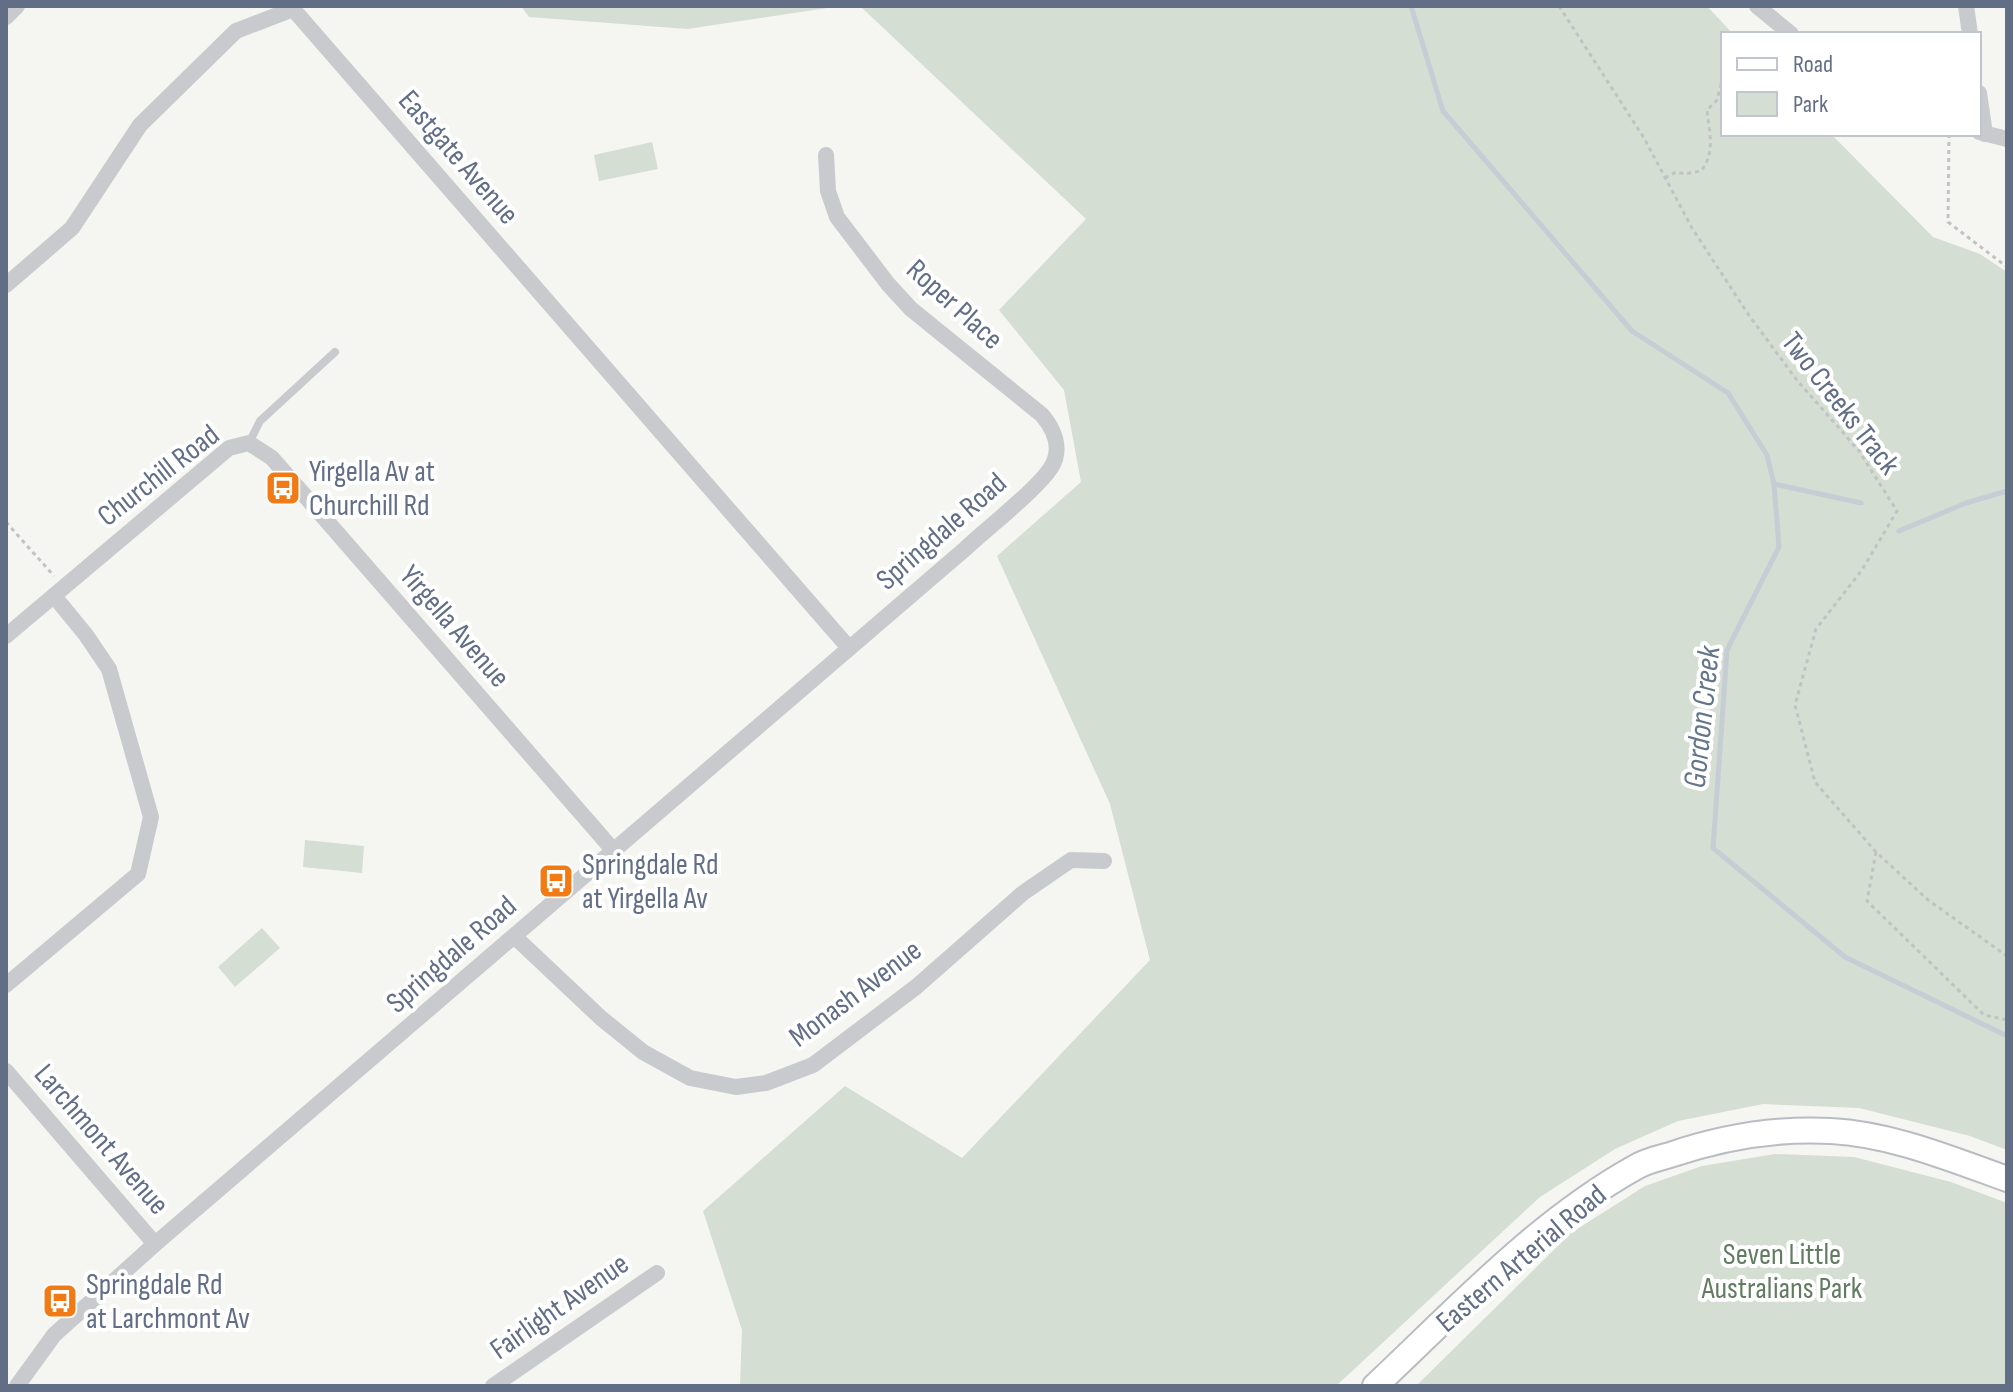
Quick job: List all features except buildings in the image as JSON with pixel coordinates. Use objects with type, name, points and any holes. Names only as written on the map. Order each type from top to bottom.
[{"type":"main road","name":"Eastern Arterial Road","points":[[1375,1386],[1497,1271],[1562,1216],[1638,1166],[1711,1141],[1771,1131],[1834,1131],[1917,1146],[2007,1179]]},
{"type":"street","points":[[6,17],[17,6]]},
{"type":"street","points":[[1757,6],[1789,32]]},
{"type":"street","points":[[1966,6],[1970,32]]},
{"type":"street","name":"Eastgate Avenue","points":[[6,285],[72,228],[140,125],[236,31],[293,9],[849,648]]},
{"type":"street","points":[[1982,133],[2007,139]]},
{"type":"street","name":"Roper Place","points":[[826,155],[831,206],[888,284],[911,309],[1051,426],[1056,439],[1056,452],[1053,466],[1041,480]]},
{"type":"street","name":"Churchill Road","points":[[6,636],[229,448],[249,443]]},
{"type":"street","name":"Yirgella Avenue","points":[[249,443],[272,458],[614,851]]},
{"type":"street","name":"Springdale Road","points":[[17,1386],[54,1335],[155,1244],[515,937],[1041,480]]},
{"type":"street","points":[[6,985],[138,874],[151,817],[109,669],[59,592]]},
{"type":"street","name":"Monash Avenue","points":[[515,937],[601,1018],[643,1052],[690,1078],[736,1087],[766,1083],[813,1065],[916,987],[1023,893],[1071,860],[1104,861]]},
{"type":"street","name":"Larchmont Avenue","points":[[6,1071],[155,1244]]},
{"type":"street","name":"Fairlight Avenue","points":[[493,1386],[657,1273]]},
{"type":"lane","name":"Churchill Road","points":[[249,443],[260,421],[335,352]]},
{"type":"path","name":"Two Creeks Track","points":[[1559,6],[1644,138],[1692,228],[1748,314],[1796,379],[1859,451],[1897,511],[1862,570],[1816,629],[1795,705],[1815,782],[1876,852],[1928,900],[2007,956]]},
{"type":"path","points":[[1665,178],[1676,172],[1701,171],[1706,165],[1710,157],[1711,138],[1707,110],[1717,100],[1721,85]]},
{"type":"path","points":[[1949,136],[1948,222],[2007,267]]},
{"type":"path","points":[[6,522],[59,592]]},
{"type":"path","points":[[1876,852],[1867,901],[1984,1015],[2007,1020]]},
{"type":"green space","points":[[521,6],[841,6],[687,29],[529,17]]},
{"type":"green space","points":[[860,6],[1707,6],[1731,32],[1721,32],[1721,136],[1833,136],[1933,237],[1980,254],[2007,272],[2007,1150],[1970,1136],[1859,1108],[1763,1104],[1678,1121],[1615,1149],[1540,1197],[1336,1386],[740,1386],[742,1330],[703,1211],[845,1086],[962,1158],[1150,960],[1110,804],[997,556],[1081,482],[1064,390],[999,310],[1086,219]]},
{"type":"green space","points":[[652,142],[658,169],[599,181],[594,155]]},
{"type":"green space","points":[[305,840],[364,846],[362,873],[303,867]]},
{"type":"green space","points":[[262,928],[280,948],[235,987],[218,967]]},
{"type":"green space","name":"Seven Little Australians Park","points":[[1775,1154],[1854,1157],[1951,1182],[2007,1203],[2007,1386],[1416,1386],[1571,1233],[1645,1186],[1702,1166]]},
{"type":"waterway","name":"Gordon Creek","points":[[1411,6],[1443,111],[1632,331],[1728,393],[1767,455],[1774,484],[1779,547],[1727,650],[1713,848],[1845,957],[2007,1036]]},
{"type":"waterway","points":[[1774,484],[1861,503]]},
{"type":"waterway","points":[[1899,531],[1966,503],[2007,491]]},
{"type":"place","name":"Yirgella Av at Churchill Rd","points":[[283,488]]},
{"type":"place","name":"Springdale Rd at Yirgella Av","points":[[556,881]]},
{"type":"place","name":"Springdale Rd at Larchmont Av","points":[[60,1301]]}]
